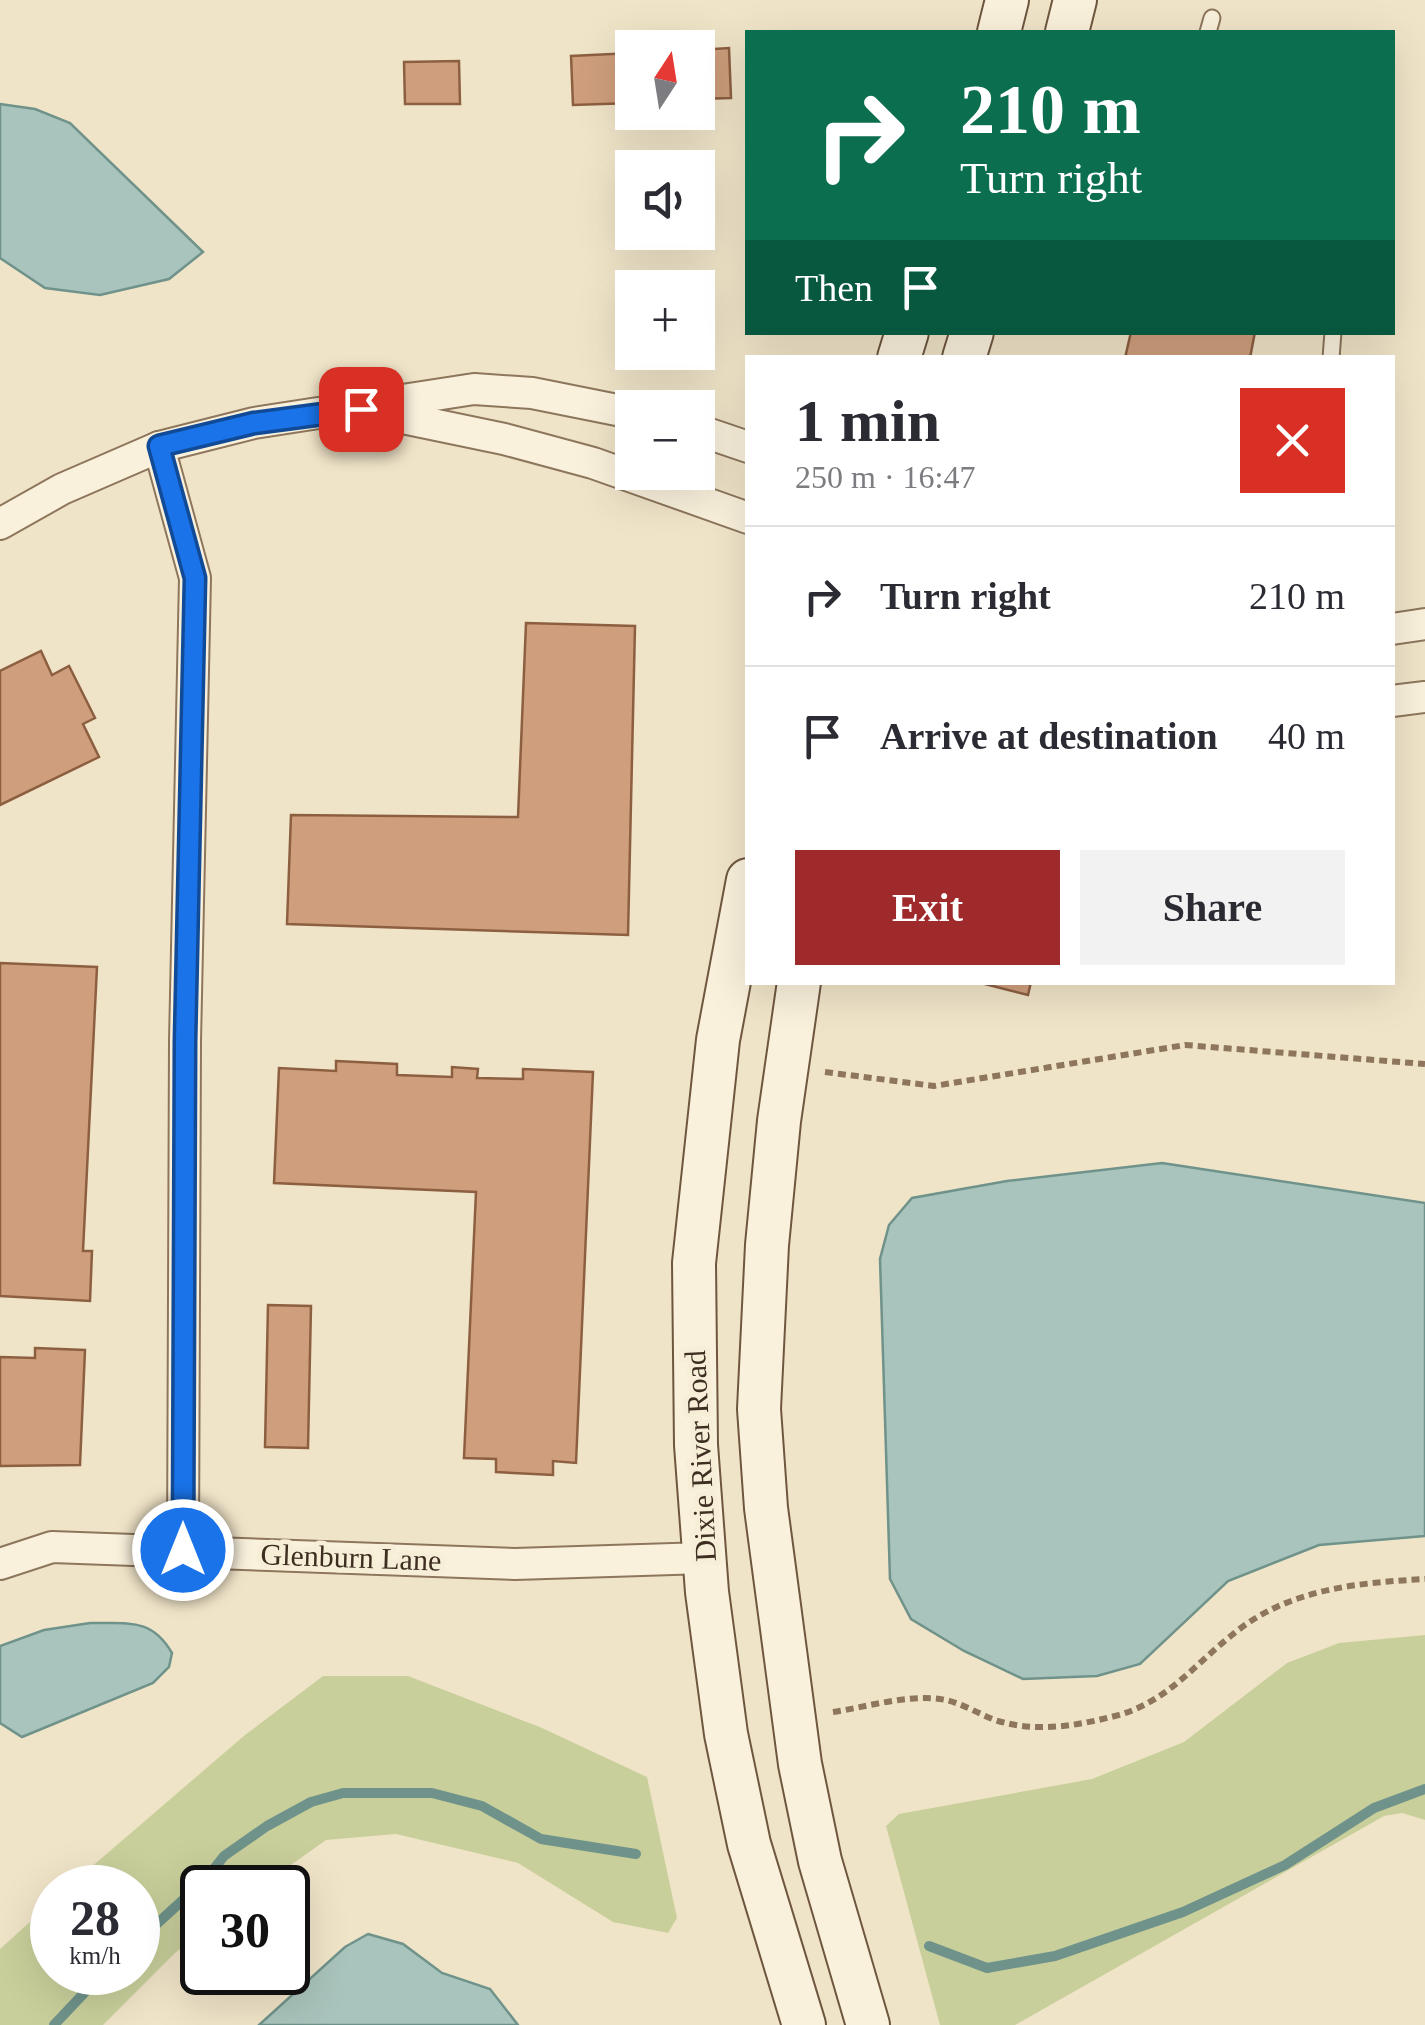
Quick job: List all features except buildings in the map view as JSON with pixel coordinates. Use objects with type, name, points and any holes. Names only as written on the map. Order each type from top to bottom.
[{"type":"street","points":[[1000,30],[1007,0]]},
{"type":"street","points":[[1068,30],[1075,0]]},
{"type":"street","points":[[0,524],[62,489],[159,446],[254,423],[474,389],[532,393],[615,410]]},
{"type":"street","points":[[361,409],[504,439],[593,463],[745,517]]},
{"type":"street","points":[[715,436],[745,446]]},
{"type":"street","points":[[159,446],[195,578],[185,1041],[183,1550]]},
{"type":"street","points":[[1395,629],[1425,624]]},
{"type":"street","points":[[1395,701],[1425,697]]},
{"type":"street","name":"Dixie River Road","points":[[745,896],[718,1040],[694,1263],[696,1445],[704,1558],[726,1734],[749,1844],[804,2025]]},
{"type":"street","name":"Dixie River Road","points":[[799,985],[770,1210],[759,1408],[768,1526],[800,1764],[820,1861],[868,2025]]},
{"type":"street","name":"Glenburn Lane","points":[[0,1564],[52,1547],[515,1564],[704,1558]]},
{"type":"path","points":[[825,1072],[934,1086],[1185,1045],[1425,1064]]},
{"type":"path","points":[[833,1712],[934,1699],[996,1720],[1040,1728],[1117,1716],[1148,1705],[1171,1690],[1233,1633],[1290,1600],[1346,1585],[1425,1578]]},
{"type":"green space","points":[[1425,1635],[1425,1820],[1402,1813],[1384,1816],[1015,2025],[940,2025],[886,1826],[899,1814],[1092,1779],[1184,1742],[1287,1663],[1339,1643]]},
{"type":"green space","points":[[323,1676],[408,1676],[542,1728],[647,1777],[677,1918],[668,1933],[613,1922],[518,1863],[396,1834],[326,1840],[291,1865],[180,1865],[180,1949],[160,1968],[160,1865],[94,1865],[245,1735]]},
{"type":"green space","points":[[30,1922],[30,1995],[133,1995],[103,2025],[0,2025],[0,1949]]},
{"type":"water","points":[[0,104],[35,109],[70,123],[203,252],[169,279],[100,295],[45,288],[0,258]]},
{"type":"water","points":[[1162,1163],[1425,1203],[1425,1536],[1319,1545],[1228,1581],[1140,1664],[1097,1676],[1023,1679],[964,1651],[911,1619],[890,1579],[880,1259],[889,1225],[912,1198],[1007,1181]]},
{"type":"water","points":[[90,1623],[127,1623],[156,1633],[172,1653],[169,1667],[153,1683],[22,1737],[0,1723],[0,1646],[44,1630]]},
{"type":"water","points":[[368,1934],[403,1944],[442,1973],[490,1989],[518,2025],[259,2025],[292,1995],[310,1995],[310,1979],[345,1947]]},
{"type":"waterway","points":[[929,1946],[987,1968],[1055,1956],[1183,1912],[1285,1865],[1374,1808],[1425,1789]]},
{"type":"waterway","points":[[160,1921],[206,1879],[224,1856],[311,1802],[343,1793],[432,1793],[482,1806],[541,1839],[636,1854]]},
{"type":"waterway","points":[[54,2025],[82,1995]]},
{"type":"route","points":[[183,1550],[185,1041],[195,578],[159,446],[254,423],[361,409]]}]
